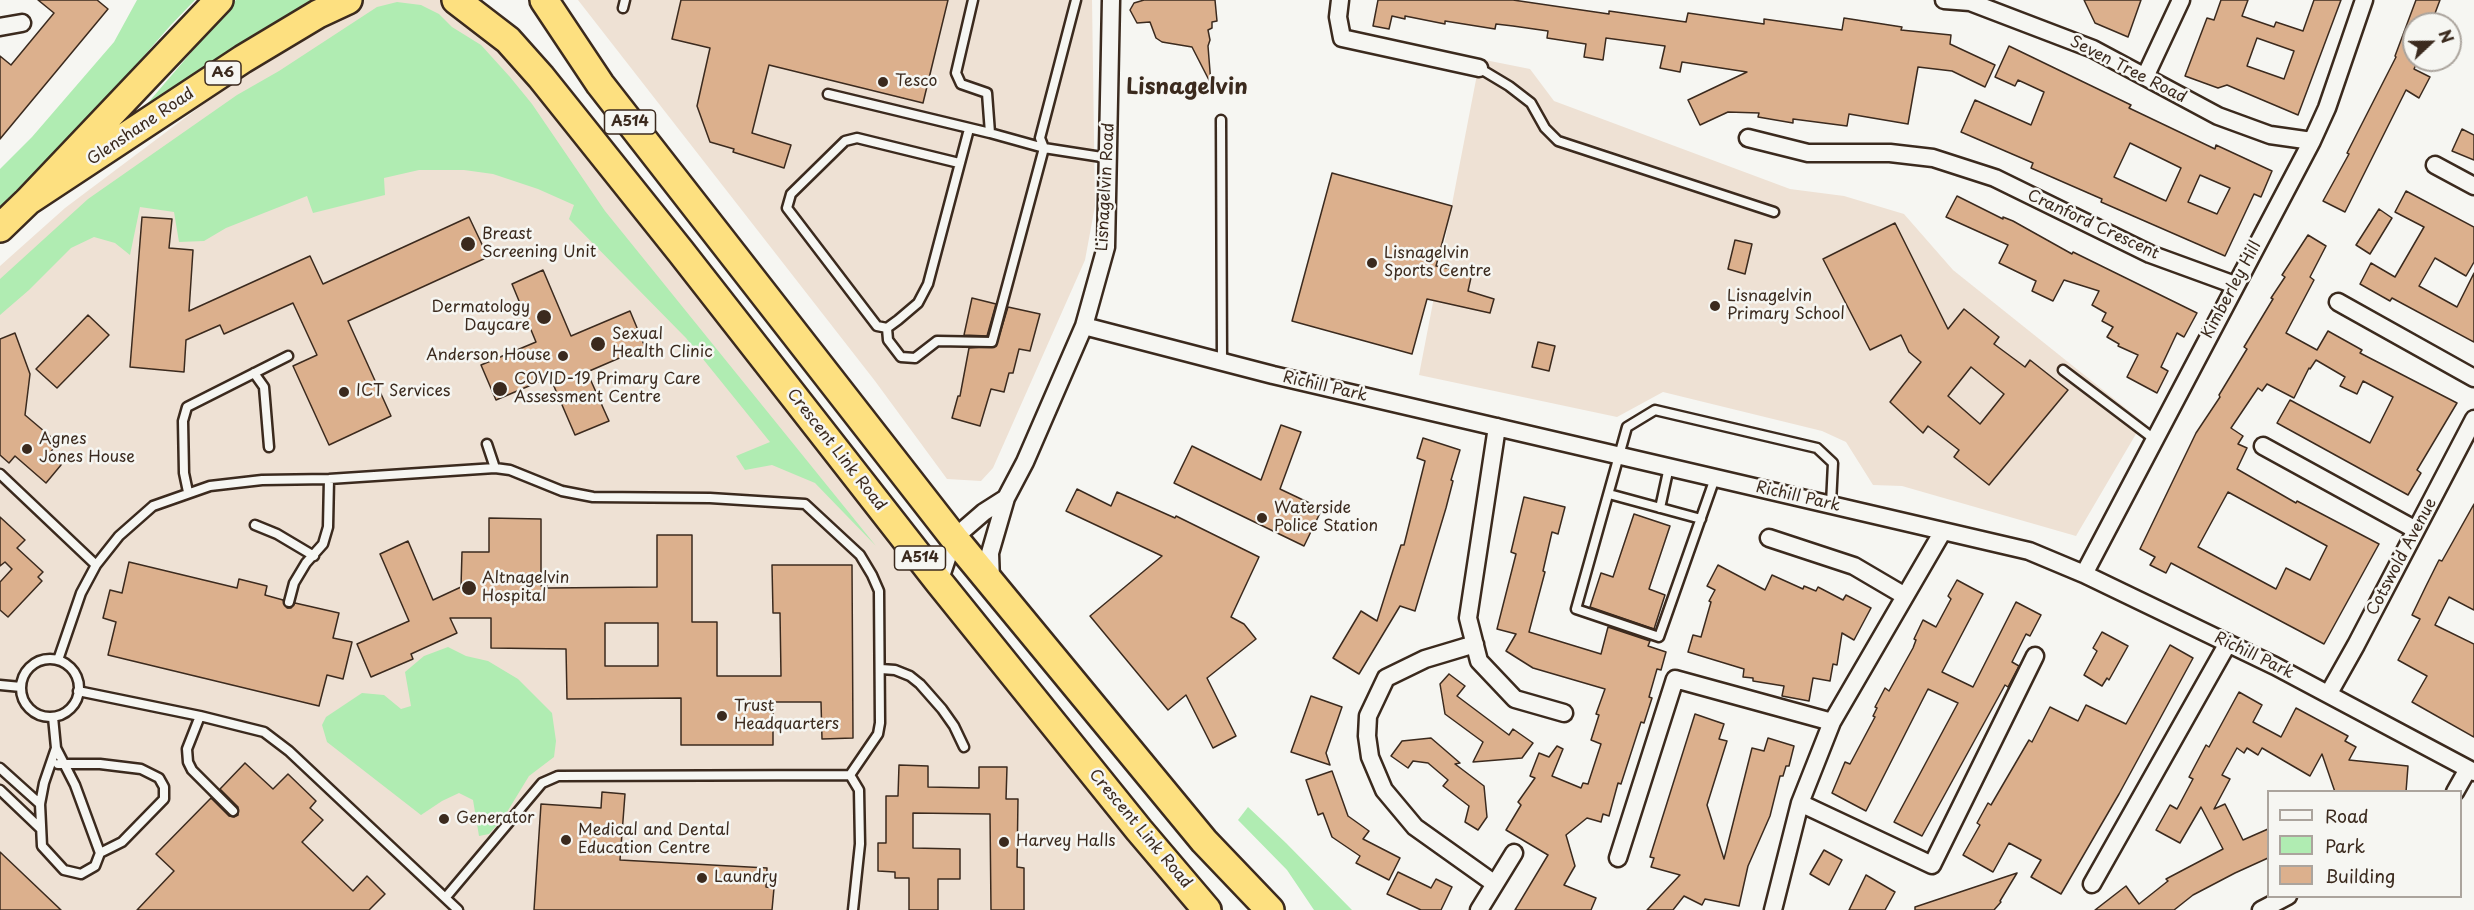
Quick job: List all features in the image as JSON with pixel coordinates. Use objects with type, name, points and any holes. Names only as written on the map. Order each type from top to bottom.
[{"type":"highway","name":"Glenshane Road","points":[[0,228],[219,0]]},
{"type":"highway","name":"Glenshane Road","points":[[28,201],[243,59],[318,14],[348,0]]},
{"type":"highway","name":"Crescent Link Road","points":[[456,0],[508,40],[541,77],[939,582],[1138,830],[1207,910]]},
{"type":"highway","name":"A514","points":[[544,0],[600,84],[954,538],[1204,841],[1270,910]]},
{"type":"street","name":"Lisnagelvin Road","points":[[991,582],[990,553],[1006,498],[1026,462],[1084,326],[1106,247],[1111,0]]},
{"type":"street","points":[[1340,0],[1338,17],[1342,38],[1479,68]]},
{"type":"street","name":"Seven Tree Road","points":[[1944,0],[1970,2],[2093,49],[2218,116],[2270,135],[2312,141]]},
{"type":"street","points":[[2145,77],[2181,0]]},
{"type":"street","name":"Kimberley Hill","points":[[2084,573],[2312,141],[2327,108],[2364,0]]},
{"type":"street","points":[[0,27],[22,23]]},
{"type":"street","name":"Cranford Crescent","points":[[1749,138],[1808,153],[1890,153],[1933,158],[1995,178],[2150,254],[2235,285]]},
{"type":"street","points":[[2435,165],[2474,186]]},
{"type":"street","points":[[2338,302],[2474,378]]},
{"type":"street","name":"Richill Park","points":[[1084,326],[1222,362],[2029,551],[2084,573],[2329,693],[2471,771]]},
{"type":"street","name":"Cotswold Avenue","points":[[2329,693],[2474,419]]},
{"type":"street","points":[[1497,427],[1468,618],[1479,661],[1515,699],[1564,713]]},
{"type":"street","points":[[2263,446],[2416,530]]},
{"type":"street","name":"Lisnagelvin Road","points":[[954,538],[984,512],[1006,498]]},
{"type":"street","points":[[1773,910],[1800,803],[1832,722],[1943,531]]},
{"type":"street","points":[[939,582],[954,538]]},
{"type":"street","points":[[1769,538],[1854,566],[1905,596]]},
{"type":"street","points":[[2092,884],[2228,643]]},
{"type":"street","points":[[1475,644],[1425,659],[1386,678],[1368,716],[1368,736],[1370,757],[1376,774],[1384,790],[1407,818],[1415,827],[1496,884]]},
{"type":"street","points":[[1800,803],[1932,865],[2035,657]]},
{"type":"street","points":[[1618,858],[1675,679],[1832,722]]},
{"type":"street","points":[[2457,790],[2471,771]]},
{"type":"street","points":[[1479,910],[1514,853]]},
{"type":"street","points":[[2261,910],[2286,898]]},
{"type":"lane","points":[[973,0],[956,73],[961,84],[987,93],[990,133]]},
{"type":"lane","points":[[887,328],[888,340],[901,357],[915,358],[937,341],[992,342],[1044,148],[1040,138],[1076,0]]},
{"type":"lane","points":[[1479,68],[1509,86],[1531,103],[1545,128],[1558,141],[1774,212]]},
{"type":"lane","points":[[828,94],[1044,148],[1108,158]]},
{"type":"lane","points":[[1221,120],[1222,362]]},
{"type":"lane","points":[[887,328],[918,303],[928,284],[969,129]]},
{"type":"lane","points":[[887,328],[877,326],[787,208],[791,194],[845,141],[857,138],[959,163]]},
{"type":"lane","points":[[188,492],[184,473],[183,421],[188,407],[288,356]]},
{"type":"lane","points":[[2063,370],[2154,439]]},
{"type":"lane","points":[[254,373],[264,387],[270,447]]},
{"type":"lane","points":[[1715,478],[1659,637],[1576,609],[1627,427],[1655,410],[1817,448],[1833,463],[1831,504]]},
{"type":"lane","points":[[487,444],[495,468]]},
{"type":"lane","points":[[1660,508],[1669,467]]},
{"type":"lane","points":[[58,660],[81,593],[96,565],[113,543],[153,506],[210,486],[262,480],[495,468],[510,470],[562,491],[593,496],[634,495],[805,504],[860,555],[879,591],[880,723],[878,734],[850,775]]},
{"type":"lane","points":[[0,474],[96,565]]},
{"type":"lane","points":[[289,602],[294,583],[306,563],[323,544],[328,527],[329,478]]},
{"type":"lane","points":[[1609,494],[1701,519]]},
{"type":"lane","points":[[255,525],[277,534],[314,556]]},
{"type":"lane","points":[[48,659],[58,660],[68,665],[75,674],[78,691],[73,706],[65,713],[53,717],[41,716],[30,710],[23,699],[21,687],[23,676],[29,668],[48,659]]},
{"type":"lane","points":[[881,669],[895,670],[910,676],[920,684],[954,726],[964,747]]},
{"type":"lane","points":[[0,685],[21,687]]},
{"type":"lane","points":[[78,691],[200,716],[264,732],[289,751],[458,910]]},
{"type":"lane","points":[[200,716],[187,749],[188,762],[192,770],[233,811]]},
{"type":"lane","points":[[53,717],[56,748],[75,785],[100,853],[95,867],[81,874],[64,870],[42,846],[40,804],[56,748]]},
{"type":"lane","points":[[49,766],[63,763],[141,769],[159,778],[164,787],[164,799],[122,842],[100,853]]},
{"type":"lane","points":[[0,768],[40,804]]},
{"type":"lane","points":[[446,897],[510,819],[542,783],[550,778],[850,775]]},
{"type":"lane","points":[[850,775],[860,790],[860,844],[853,910]]},
{"type":"lane","points":[[0,790],[41,829]]},
{"type":"shaded area","name":"Altnagelvin Hospital","points":[[342,0],[462,0],[492,18],[1189,910],[0,910],[0,266],[65,208]]},
{"type":"shaded area","points":[[578,0],[1092,0],[1095,206],[1085,260],[993,468],[981,481],[947,479],[875,381]]},
{"type":"shaded area","name":"Lisnagelvin Primary School","points":[[1480,59],[1530,69],[1554,101],[1790,189],[1844,196],[1904,214],[1953,270],[2143,422],[2076,536],[1902,486],[1873,485],[1846,442],[1822,431],[1663,392],[1617,417],[1419,375]]},
{"type":"green space","points":[[137,0],[195,0],[81,128],[0,211],[0,169],[32,137],[114,42]]},
{"type":"green space","points":[[236,0],[314,0],[222,56],[141,111]]},
{"type":"green space","points":[[397,2],[421,5],[439,14],[452,27],[481,45],[510,77],[532,104],[605,211],[876,546],[815,483],[772,465],[745,470],[736,456],[770,442],[686,338],[569,219],[574,205],[538,189],[493,174],[464,170],[419,170],[384,178],[385,195],[313,213],[307,196],[226,228],[204,241],[179,242],[174,212],[140,207],[130,255],[115,243],[94,237],[71,248],[0,315],[0,279],[88,199],[237,95],[279,71],[377,7]]},
{"type":"green space","points":[[448,647],[466,656],[488,661],[518,679],[552,713],[556,741],[554,757],[529,776],[504,817],[489,834],[479,836],[473,800],[459,793],[421,815],[327,742],[322,725],[326,717],[362,693],[384,695],[401,709],[411,706],[405,672],[424,656]]},
{"type":"green space","points":[[1248,807],[1352,910],[1314,910],[1287,870],[1238,820]]},
{"type":"building","points":[[38,0],[97,0],[108,9],[0,139],[0,56],[11,65],[54,13]]},
{"type":"building","name":"Tesco","points":[[681,0],[948,0],[923,103],[769,65],[752,133],[791,145],[784,168],[733,152],[734,149],[710,142],[697,106],[710,48],[672,39]]},
{"type":"building","points":[[1144,0],[1215,0],[1217,21],[1212,22],[1212,28],[1208,30],[1211,84],[1192,47],[1162,42],[1156,38],[1150,22],[1137,23],[1130,10],[1134,3]]},
{"type":"building","points":[[1378,0],[1513,0],[1686,22],[1688,13],[1764,24],[1764,19],[1842,30],[1844,18],[1902,27],[1901,30],[1951,35],[1950,44],[1995,65],[1985,87],[1952,71],[1918,67],[1908,124],[1849,114],[1847,126],[1793,119],[1793,123],[1758,117],[1759,113],[1728,112],[1700,125],[1688,100],[1747,72],[1682,62],[1680,72],[1660,68],[1665,46],[1606,38],[1603,60],[1584,57],[1586,44],[1547,38],[1548,31],[1513,26],[1496,24],[1495,29],[1392,16],[1389,29],[1373,26]]},
{"type":"building","points":[[2084,0],[2141,0],[2128,37],[2095,23]]},
{"type":"building","points":[[2221,0],[2248,0],[2242,16],[2274,27],[2276,22],[2303,31],[2314,0],[2341,0],[2298,115],[2227,85],[2218,88],[2185,76],[2207,18],[2214,20]],"holes":[[[2257,38],[2294,51],[2284,79],[2247,66]]]},
{"type":"building","points":[[2416,0],[2440,0],[2436,12],[2412,12]]},
{"type":"building","points":[[2402,37],[2402,72],[2420,72],[2430,77],[2419,98],[2406,90],[2345,212],[2323,201],[2349,154],[2347,153]]},
{"type":"building","points":[[2009,46],[2215,149],[2216,145],[2272,171],[2261,197],[2254,194],[2225,256],[2101,202],[2102,199],[2031,168],[2033,163],[1961,132],[1975,100],[2031,125],[2044,92],[2018,80],[2015,86],[1995,77]],"holes":[[[2130,143],[2181,168],[2166,201],[2114,177]],[[2200,175],[2230,188],[2217,214],[2188,202]]]},
{"type":"building","points":[[2462,129],[2474,135],[2474,160],[2452,151]]},
{"type":"building","name":"Lisnagelvin Sports Centre","points":[[1332,173],[1452,206],[1436,266],[1472,273],[1468,291],[1494,299],[1490,313],[1427,299],[1412,354],[1292,321]]},
{"type":"building","points":[[2406,191],[2474,227],[2474,262],[2466,276],[2435,258],[2419,286],[2457,307],[2474,273],[2474,342],[2392,298],[2390,301],[2360,284],[2371,263],[2395,277],[2424,227],[2395,212]]},
{"type":"building","points":[[1957,196],[2003,219],[2003,217],[2013,221],[2072,254],[2073,252],[2197,313],[2184,337],[2177,333],[2161,367],[2168,371],[2157,393],[2127,377],[2138,355],[2118,346],[2119,344],[2107,337],[2113,327],[2102,321],[2106,313],[2092,305],[2099,291],[2064,280],[2053,301],[2032,291],[2036,281],[1999,263],[2008,245],[1946,217]]},
{"type":"building","points":[[2379,209],[2392,218],[2370,254],[2356,245]]},
{"type":"building","points":[[142,217],[172,219],[169,248],[193,250],[189,311],[310,256],[323,284],[469,217],[488,257],[348,321],[391,416],[329,445],[293,366],[317,355],[293,303],[224,334],[220,325],[186,340],[184,372],[130,367]]},
{"type":"building","points":[[1895,223],[1948,329],[1964,309],[1999,337],[1994,344],[2025,367],[2030,360],[2068,390],[1989,485],[1954,457],[1959,450],[1928,426],[1923,433],[1890,402],[1921,362],[1909,352],[1901,335],[1870,350],[1823,259]],"holes":[[[1971,367],[2004,394],[1980,424],[1948,396]]]},
{"type":"building","points":[[2308,235],[2326,246],[2310,277],[2314,280],[2286,333],[2317,350],[2328,331],[2362,350],[2360,353],[2457,403],[2417,470],[2421,473],[2408,495],[2277,423],[2290,400],[2370,443],[2393,397],[2363,381],[2357,394],[2340,386],[2345,377],[2316,360],[2309,368],[2294,398],[2267,384],[2262,391],[2258,388],[2231,428],[2243,436],[2238,444],[2247,448],[2237,469],[2296,503],[2297,501],[2379,544],[2324,644],[2171,563],[2166,573],[2150,565],[2155,557],[2140,549],[2196,433],[2220,397],[2219,395],[2247,349],[2244,347],[2285,277],[2282,275]],"holes":[[[2228,492],[2327,546],[2310,580],[2286,568],[2276,589],[2198,547]]]},
{"type":"building","points":[[1735,240],[1752,244],[1745,274],[1728,269]]},
{"type":"building","name":"Anderson House","points":[[543,270],[571,336],[630,311],[645,347],[587,372],[609,421],[575,435],[550,377],[496,400],[481,365],[536,342],[512,284]]},
{"type":"building","points":[[972,298],[996,304],[987,336],[964,335]]},
{"type":"building","points":[[1008,307],[1040,314],[1030,351],[1019,349],[1013,373],[1009,373],[1004,392],[991,389],[980,426],[952,418],[958,396],[960,396],[969,348],[996,346]]},
{"type":"building","points":[[88,315],[109,335],[57,388],[36,369]]},
{"type":"building","points":[[15,333],[30,374],[25,415],[58,443],[49,454],[61,465],[46,483],[15,456],[9,463],[0,455],[0,339]]},
{"type":"building","points":[[1538,342],[1555,346],[1549,371],[1532,367]]},
{"type":"building","points":[[1281,425],[1301,432],[1280,489],[1322,509],[1304,546],[1174,483],[1192,446],[1261,480]]},
{"type":"building","points":[[1423,438],[1460,450],[1446,508],[1415,611],[1400,606],[1359,674],[1333,658],[1361,611],[1377,621],[1401,545],[1404,545],[1425,461],[1417,458]]},
{"type":"building","points":[[1077,489],[1111,506],[1117,492],[1175,518],[1176,516],[1259,557],[1231,617],[1244,624],[1256,639],[1207,678],[1236,736],[1213,748],[1186,695],[1168,710],[1090,616],[1162,556],[1066,511]]},
{"type":"building","points":[[1524,497],[1565,507],[1558,534],[1552,532],[1543,571],[1545,572],[1529,632],[1601,654],[1608,627],[1650,641],[1648,646],[1666,652],[1661,670],[1657,669],[1649,697],[1652,698],[1644,723],[1641,722],[1621,784],[1618,783],[1609,816],[1603,814],[1601,822],[1587,818],[1566,835],[1575,866],[1564,885],[1596,898],[1591,910],[1515,910],[1548,855],[1506,830],[1521,805],[1518,802],[1535,778],[1530,776],[1539,753],[1549,757],[1557,746],[1563,749],[1552,776],[1581,788],[1583,783],[1588,784],[1601,744],[1591,740],[1599,715],[1596,714],[1605,689],[1533,668],[1506,651],[1516,634],[1497,629],[1516,554],[1511,552]]},
{"type":"building","points":[[2474,504],[2474,610],[2449,597],[2435,625],[2474,644],[2474,737],[2412,702],[2427,676],[2398,660],[2420,619],[2412,615],[2426,586],[2439,560],[2442,561]]},
{"type":"building","points":[[1634,514],[1670,526],[1649,589],[1665,595],[1654,629],[1590,607],[1601,573],[1613,577]]},
{"type":"building","points":[[0,517],[25,540],[17,548],[43,572],[38,577],[42,581],[8,617],[0,610],[0,582],[12,569],[5,562],[0,566]]},
{"type":"building","points":[[489,518],[541,519],[541,586],[547,586],[547,588],[657,587],[657,535],[692,535],[692,622],[717,622],[717,676],[781,676],[780,613],[773,613],[772,565],[852,565],[853,738],[822,739],[821,702],[773,702],[773,745],[681,745],[681,698],[567,699],[566,649],[491,648],[491,618],[450,618],[457,633],[411,654],[413,659],[371,677],[357,644],[409,621],[380,554],[408,541],[433,600],[461,587],[462,552],[489,552]],"holes":[[[605,623],[658,623],[658,666],[605,666]]]},
{"type":"building","points":[[129,562],[237,588],[239,579],[267,586],[265,595],[283,600],[287,608],[291,608],[295,603],[339,613],[333,638],[352,642],[343,679],[327,675],[319,706],[108,655],[116,622],[103,618],[110,590],[122,593]]},
{"type":"building","points":[[1718,565],[1765,590],[1772,575],[1803,589],[1804,586],[1816,591],[1818,587],[1843,600],[1846,595],[1871,608],[1854,640],[1842,633],[1837,665],[1833,664],[1830,681],[1813,678],[1809,701],[1782,696],[1784,686],[1753,681],[1753,678],[1743,677],[1744,669],[1688,652],[1693,635],[1701,637],[1711,602],[1709,601],[1715,590],[1707,586]]},
{"type":"building","points":[[1957,580],[1983,594],[1942,672],[1973,687],[2016,602],[2041,615],[2030,636],[2026,634],[2012,662],[2019,666],[2008,687],[2005,685],[1922,836],[1894,822],[1958,703],[1928,689],[1866,811],[1832,793],[1845,762],[1850,764],[1875,717],[1873,716],[1877,708],[1875,707],[1885,688],[1889,691],[1913,648],[1916,640],[1914,639],[1923,620],[1936,627],[1951,599],[1948,596]]},
{"type":"building","points":[[2102,632],[2128,646],[2109,680],[2107,678],[2102,686],[2084,675],[2097,651],[2093,648]]},
{"type":"building","points":[[2170,645],[2193,658],[2119,794],[2061,894],[2031,877],[2041,860],[2009,843],[1993,872],[1963,855],[1980,825],[1977,823],[1988,803],[1991,805],[2029,740],[2032,742],[2050,707],[2078,721],[2086,705],[2126,724]]},
{"type":"building","points":[[1449,674],[1465,686],[1457,696],[1509,735],[1513,729],[1533,743],[1522,758],[1473,762],[1483,742],[1445,714],[1440,684]]},
{"type":"building","points":[[2239,692],[2262,705],[2253,722],[2281,737],[2296,708],[2348,736],[2345,741],[2356,747],[2349,760],[2408,766],[2406,790],[2334,790],[2322,754],[2310,776],[2262,748],[2258,755],[2247,748],[2244,753],[2237,748],[2222,775],[2230,779],[2214,809],[2225,804],[2243,840],[2267,829],[2267,858],[2193,895],[2174,910],[2095,910],[2126,886],[2139,904],[2168,881],[2166,879],[2223,849],[2201,807],[2180,843],[2156,830],[2170,805],[2177,809],[2193,779],[2189,777],[2206,745],[2209,747]]},
{"type":"building","points":[[1311,696],[1342,707],[1326,753],[1330,765],[1291,752]]},
{"type":"building","points":[[1695,714],[1724,724],[1719,739],[1727,741],[1707,805],[1724,859],[1752,748],[1764,751],[1768,738],[1794,746],[1789,766],[1786,766],[1783,776],[1780,776],[1770,816],[1748,866],[1739,906],[1705,899],[1702,905],[1684,896],[1673,910],[1647,910],[1680,875],[1651,867],[1654,858],[1650,857]]},
{"type":"building","points":[[1431,738],[1460,763],[1455,764],[1484,786],[1487,817],[1478,830],[1465,822],[1469,806],[1443,786],[1448,780],[1428,763],[1413,761],[1408,768],[1391,756],[1402,741]]},
{"type":"building","points":[[245,763],[273,789],[288,774],[316,801],[310,808],[323,820],[302,842],[353,891],[367,876],[385,894],[369,910],[137,910],[174,871],[156,854],[211,798],[229,816],[238,815],[238,807],[220,789]]},
{"type":"building","name":"Harvey Halls","points":[[899,765],[928,766],[928,787],[979,788],[979,767],[1007,767],[1006,799],[1018,799],[1017,867],[1024,868],[1024,910],[991,910],[990,814],[913,813],[913,848],[960,849],[960,879],[938,879],[938,910],[909,910],[909,878],[895,878],[895,872],[878,871],[878,843],[886,843],[886,796],[898,796]]},
{"type":"building","points":[[1332,771],[1348,816],[1369,831],[1363,839],[1400,858],[1389,880],[1356,863],[1360,856],[1332,837],[1323,813],[1318,815],[1306,780]]},
{"type":"building","points":[[602,792],[625,794],[620,860],[767,868],[766,887],[774,888],[772,910],[534,910],[541,804],[601,808]]},
{"type":"building","points":[[1824,850],[1842,860],[1829,885],[1810,874]]},
{"type":"building","points":[[0,852],[61,910],[0,910]]},
{"type":"building","points":[[1398,872],[1431,888],[1436,879],[1452,887],[1441,910],[1421,910],[1387,894]]},
{"type":"building","points":[[2017,873],[1994,910],[1915,910],[1915,907]]},
{"type":"building","points":[[1866,875],[1895,892],[1885,910],[1849,910]]},
{"type":"place","name":"Tesco","points":[[883,82]]},
{"type":"place","name":"Breast Screening Unit","points":[[468,244]]},
{"type":"place","name":"Lisnagelvin Sports Centre","points":[[1372,263]]},
{"type":"place","name":"Lisnagelvin Primary School","points":[[1715,306]]},
{"type":"place","name":"Dermatology Daycare","points":[[544,317]]},
{"type":"place","name":"Sexual Health Clinic","points":[[598,344]]},
{"type":"place","name":"Anderson House","points":[[563,356]]},
{"type":"place","name":"COVID-19 Primary Care Assessment Centre","points":[[500,389]]},
{"type":"place","name":"ICT Services","points":[[344,392]]},
{"type":"place","name":"Agnes Jones House","points":[[27,449]]},
{"type":"place","name":"Waterside Police Station","points":[[1262,518]]},
{"type":"place","name":"Altnagelvin Hospital","points":[[469,588]]},
{"type":"place","name":"Trust Headquarters","points":[[722,716]]},
{"type":"place","name":"Generator","points":[[444,819]]},
{"type":"place","name":"Medical and Dental Education Centre","points":[[566,840]]},
{"type":"place","name":"Harvey Halls","points":[[1004,842]]},
{"type":"place","name":"Laundry","points":[[702,878]]},
{"type":"district","name":"Lisnagelvin","points":[[1187,88]]}]
